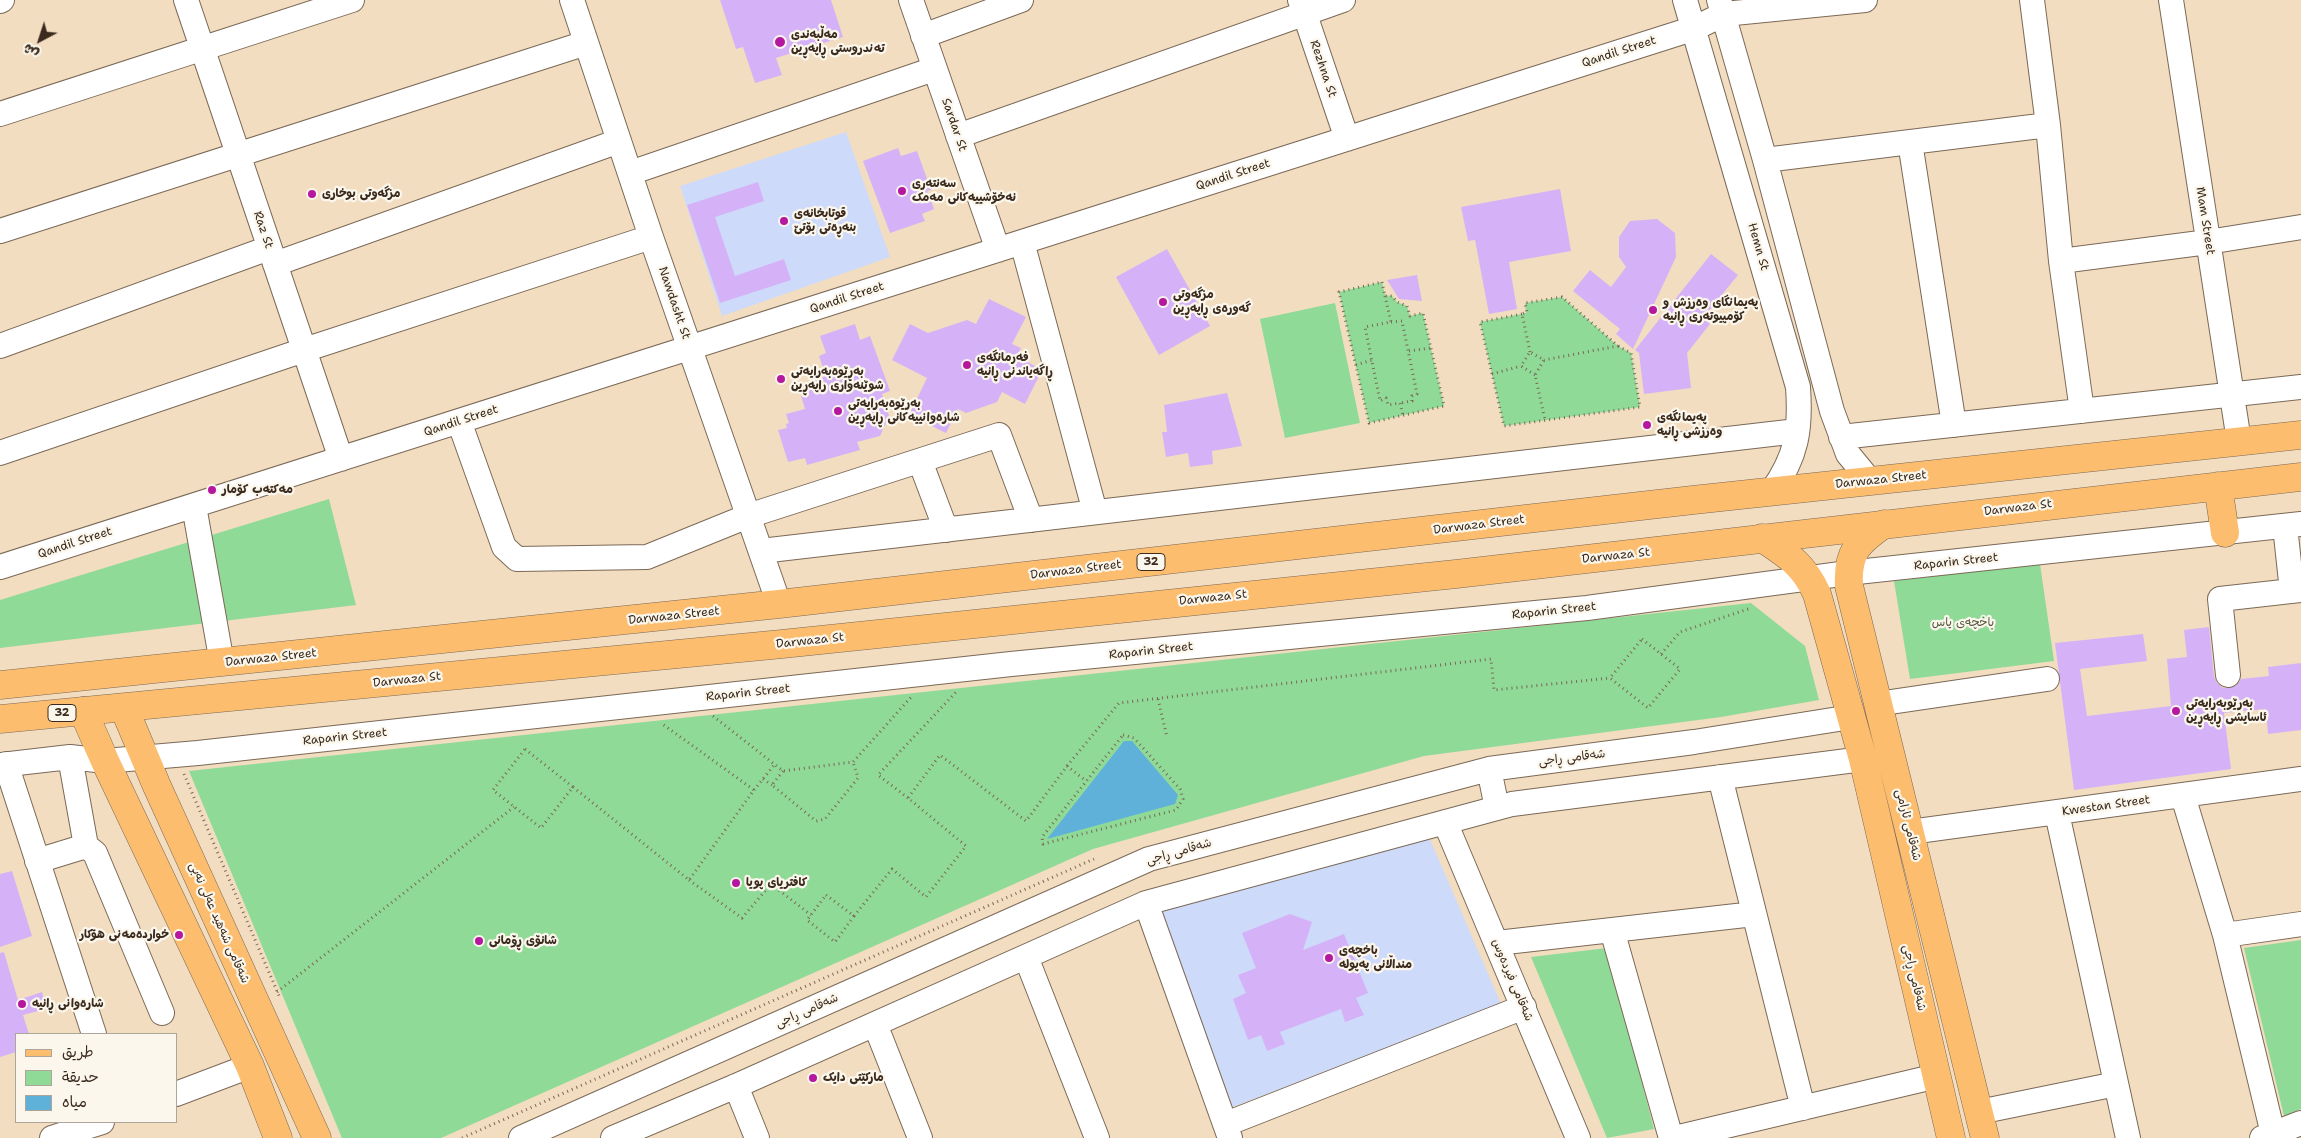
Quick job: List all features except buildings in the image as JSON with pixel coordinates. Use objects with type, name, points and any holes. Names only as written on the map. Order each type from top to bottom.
[{"type":"main road","name":"Darwaza Street","points":[[0,685],[779,604],[1772,492],[2301,435]]},
{"type":"main road","name":"Darwaza St","points":[[124,708],[773,644],[1698,548],[1762,538],[2301,477]]},
{"type":"main road","points":[[2218,486],[2225,533]]},
{"type":"main road","name":"شەقامی ئارامی","points":[[1884,524],[1862,539],[1855,549],[1848,573],[1854,611],[1982,1125]]},
{"type":"main road","name":"شەقامی ڕاجی","points":[[1762,538],[1796,561],[1810,579],[1823,614],[1863,760],[1951,1138]]},
{"type":"main road","points":[[1207,555],[1211,598]]},
{"type":"main road","points":[[1823,614],[1838,605],[1843,605],[1854,611]]},
{"type":"main road","name":"شەقامی شەهید عەلی نەبی","points":[[124,708],[144,758],[317,1138]]},
{"type":"main road","name":"32","points":[[0,720],[124,708]]},
{"type":"main road","points":[[84,711],[105,761],[250,1066],[278,1138]]},
{"type":"street","name":"Raz St","points":[[186,0],[340,459]]},
{"type":"street","points":[[0,114],[352,0]]},
{"type":"street","name":"Nawdasht St","points":[[572,0],[651,237],[779,604]]},
{"type":"street","name":"Sardar St","points":[[911,0],[998,250]]},
{"type":"street","points":[[923,36],[1022,0]]},
{"type":"street","points":[[958,136],[1302,6],[1342,0]]},
{"type":"street","name":"Hemn St","points":[[1685,0],[1695,28],[1798,387],[1799,408],[1792,460],[1787,471],[1772,492]]},
{"type":"street","points":[[1865,0],[1722,7],[1765,160],[1819,367],[1840,437],[1848,454],[1871,482]]},
{"type":"street","points":[[2032,0],[2048,124],[2061,261],[2082,411]]},
{"type":"street","name":"Mam Street","points":[[2170,0],[2239,441]]},
{"type":"street","name":"Rezhna St","points":[[1302,6],[1346,139]]},
{"type":"street","name":"Qandil Street","points":[[0,568],[1695,28],[1722,7]]},
{"type":"street","points":[[0,231],[586,42]]},
{"type":"street","points":[[630,173],[934,69]]},
{"type":"street","points":[[1765,160],[2048,124]]},
{"type":"street","points":[[0,346],[619,141]]},
{"type":"street","points":[[1910,142],[1954,424]]},
{"type":"street","points":[[2061,261],[2208,242],[2301,227]]},
{"type":"street","points":[[0,453],[304,350],[651,237]]},
{"type":"street","points":[[1022,242],[1095,512]]},
{"type":"street","points":[[1840,437],[2301,386]]},
{"type":"street","points":[[459,421],[504,547],[517,560],[647,557],[748,516],[999,435],[1031,520]]},
{"type":"street","points":[[760,551],[1797,431]]},
{"type":"street","points":[[920,461],[946,530]]},
{"type":"street","points":[[194,506],[222,663]]},
{"type":"street","points":[[2228,675],[2220,599],[2296,590],[2293,525]]},
{"type":"street","name":"Raparin Street","points":[[3,765],[70,757],[105,761],[144,758],[1012,664],[1586,608],[1848,573],[2293,525]]},
{"type":"street","points":[[1877,704],[2047,679]]},
{"type":"street","name":"شەقامی ڕاجی","points":[[521,1138],[1149,859],[1489,769],[1694,742],[1851,717]]},
{"type":"street","points":[[70,757],[86,846],[95,853],[162,1013]]},
{"type":"street","points":[[613,1138],[736,1086],[1146,903],[1512,804],[1863,760]]},
{"type":"street","points":[[3,765],[94,1033]]},
{"type":"street","points":[[1489,769],[1497,808]]},
{"type":"street","points":[[1720,777],[1803,1108]]},
{"type":"street","name":"Kwestan Street","points":[[1910,832],[2301,780]]},
{"type":"street","points":[[2183,796],[2225,934],[2268,1136],[2301,1123]]},
{"type":"street","points":[[2057,813],[2128,1138]]},
{"type":"street","name":"شەقامی فیردەوس","points":[[1445,822],[1578,1138]]},
{"type":"street","points":[[37,861],[86,846]]},
{"type":"street","points":[[1146,903],[1228,1131],[1524,1007]]},
{"type":"street","points":[[1497,944],[1754,914]]},
{"type":"street","points":[[2225,934],[2301,924]]},
{"type":"street","points":[[1612,930],[1671,1138]]},
{"type":"street","points":[[1026,957],[1097,1138]]},
{"type":"street","points":[[875,1024],[920,1138]]},
{"type":"street","points":[[178,1093],[250,1066]]},
{"type":"street","points":[[1675,1138],[1937,1076]]},
{"type":"street","points":[[1982,1125],[2116,1084]]},
{"type":"street","points":[[736,1086],[757,1138]]},
{"type":"street","points":[[52,1138],[99,1123]]},
{"type":"path","points":[[1385,296],[1392,296],[1397,302],[1407,306],[1410,316],[1423,313],[1444,406],[1369,423],[1339,292],[1382,282],[1385,296],[1391,322]]},
{"type":"path","points":[[1562,297],[1618,346],[1631,353],[1640,407],[1504,426],[1480,322],[1527,312],[1525,303],[1562,297]]},
{"type":"path","points":[[1492,374],[1521,366],[1530,352],[1522,314]]},
{"type":"path","points":[[1402,321],[1409,351],[1417,394],[1412,396],[1412,401],[1388,405],[1386,398],[1380,401],[1365,327],[1402,321]]},
{"type":"path","points":[[1530,352],[1544,360],[1618,346]]},
{"type":"path","points":[[1409,351],[1431,348]]},
{"type":"path","points":[[1356,365],[1372,360]]},
{"type":"path","points":[[1544,360],[1535,375],[1545,420]]},
{"type":"path","points":[[1521,366],[1535,375]]},
{"type":"path","points":[[1400,403],[1403,415]]},
{"type":"path","points":[[1661,654],[1680,632],[1754,607]]},
{"type":"path","points":[[908,798],[940,755],[1026,821],[1067,766],[1119,703],[1490,659],[1494,690],[1610,678],[1648,708],[1680,669],[1642,639],[1610,678]]},
{"type":"path","points":[[854,916],[826,895],[806,920],[835,942],[892,869],[926,897],[966,846],[878,775],[959,688]]},
{"type":"path","points":[[772,785],[783,771],[853,762],[914,694]]},
{"type":"path","points":[[1158,699],[1167,737]]},
{"type":"path","points":[[710,714],[783,771]]},
{"type":"path","points":[[658,721],[754,790]]},
{"type":"path","points":[[1123,734],[1134,738],[1180,789],[1183,799],[1176,810],[1043,844],[1042,836],[1086,781],[1123,734]]},
{"type":"path","points":[[573,787],[541,828],[493,790],[525,749],[573,787],[689,880],[742,918],[771,884],[811,915]]},
{"type":"path","points":[[763,779],[816,821],[825,819],[858,778],[853,762]]},
{"type":"path","points":[[689,880],[775,764]]},
{"type":"path","points":[[180,765],[281,1001]]},
{"type":"path","points":[[1067,766],[1086,781]]},
{"type":"path","points":[[277,992],[514,807]]},
{"type":"shaded area","name":"قوتابخانەی بنەڕەتی بۆتێ","points":[[846,132],[890,257],[722,316],[680,186]]},
{"type":"shaded area","name":"باخچەی منداڵانی پەپولە","points":[[1429,837],[1501,1004],[1233,1107],[1160,912]]},
{"type":"green space","points":[[1382,282],[1385,295],[1392,296],[1397,302],[1407,306],[1410,316],[1423,313],[1444,406],[1369,423],[1339,292]]},
{"type":"green space","points":[[1562,297],[1618,346],[1631,353],[1640,407],[1504,426],[1480,322],[1526,313],[1525,303]]},
{"type":"green space","points":[[1335,303],[1360,423],[1285,438],[1260,319]]},
{"type":"green space","points":[[329,499],[356,605],[0,648],[0,600]]},
{"type":"green space","name":"باخچەی یاس","points":[[2040,564],[2054,661],[1910,679],[1894,581]]},
{"type":"green space","points":[[1751,603],[1805,646],[1819,700],[1721,717],[1424,756],[1093,849],[441,1138],[342,1138],[189,771]]},
{"type":"green space","points":[[2301,940],[2301,1109],[2284,1116],[2244,948]]},
{"type":"green space","points":[[1607,948],[1654,1129],[1607,1138],[1531,957]]},
{"type":"water","points":[[1124,741],[1132,741],[1178,795],[1175,804],[1047,839]]},
{"type":"place","name":"مەڵبەندی تەندروستی ڕاپەڕین","points":[[780,42]]},
{"type":"place","name":"سەنتەری نەخۆشییەکانی مەمک","points":[[902,191]]},
{"type":"place","name":"مزگەوتی بوخاری","points":[[312,194]]},
{"type":"place","name":"قوتابخانەی بنەڕەتی بۆتێ","points":[[784,221]]},
{"type":"place","name":"مزگەوتی گەورەی ڕاپەڕین","points":[[1163,302]]},
{"type":"place","name":"پەیمانگای وەرزش و کۆمپیوتەری ڕانیە","points":[[1653,310]]},
{"type":"place","name":"فەرمانگەی ڕاگەیاندنی ڕانیە","points":[[967,365]]},
{"type":"place","name":"بەڕێوەبەرایەتی شوێنەواری راپەڕین","points":[[781,379]]},
{"type":"place","name":"بەڕێوەبەرایەتی شارەوانییەکانی ڕاپەڕین","points":[[838,411]]},
{"type":"place","name":"پەیمانگەی وەرزشی ڕانیە","points":[[1647,425]]},
{"type":"place","name":"مەکتەب کۆمار","points":[[212,490]]},
{"type":"place","name":"بەڕێوبەرایەتی ئاسایشی ڕاپەڕین","points":[[2176,711]]},
{"type":"place","name":"کافتریای پویا","points":[[736,883]]},
{"type":"place","name":"خواردەمەنی هۆکار","points":[[179,935]]},
{"type":"place","name":"شانۆی ڕۆمانی","points":[[479,941]]},
{"type":"place","name":"باخچەی منداڵانی پەپولە","points":[[1329,958]]},
{"type":"place","name":"شارەوانی ڕانیە","points":[[22,1004]]},
{"type":"place","name":"مارکێتی دایک","points":[[813,1078]]}]
